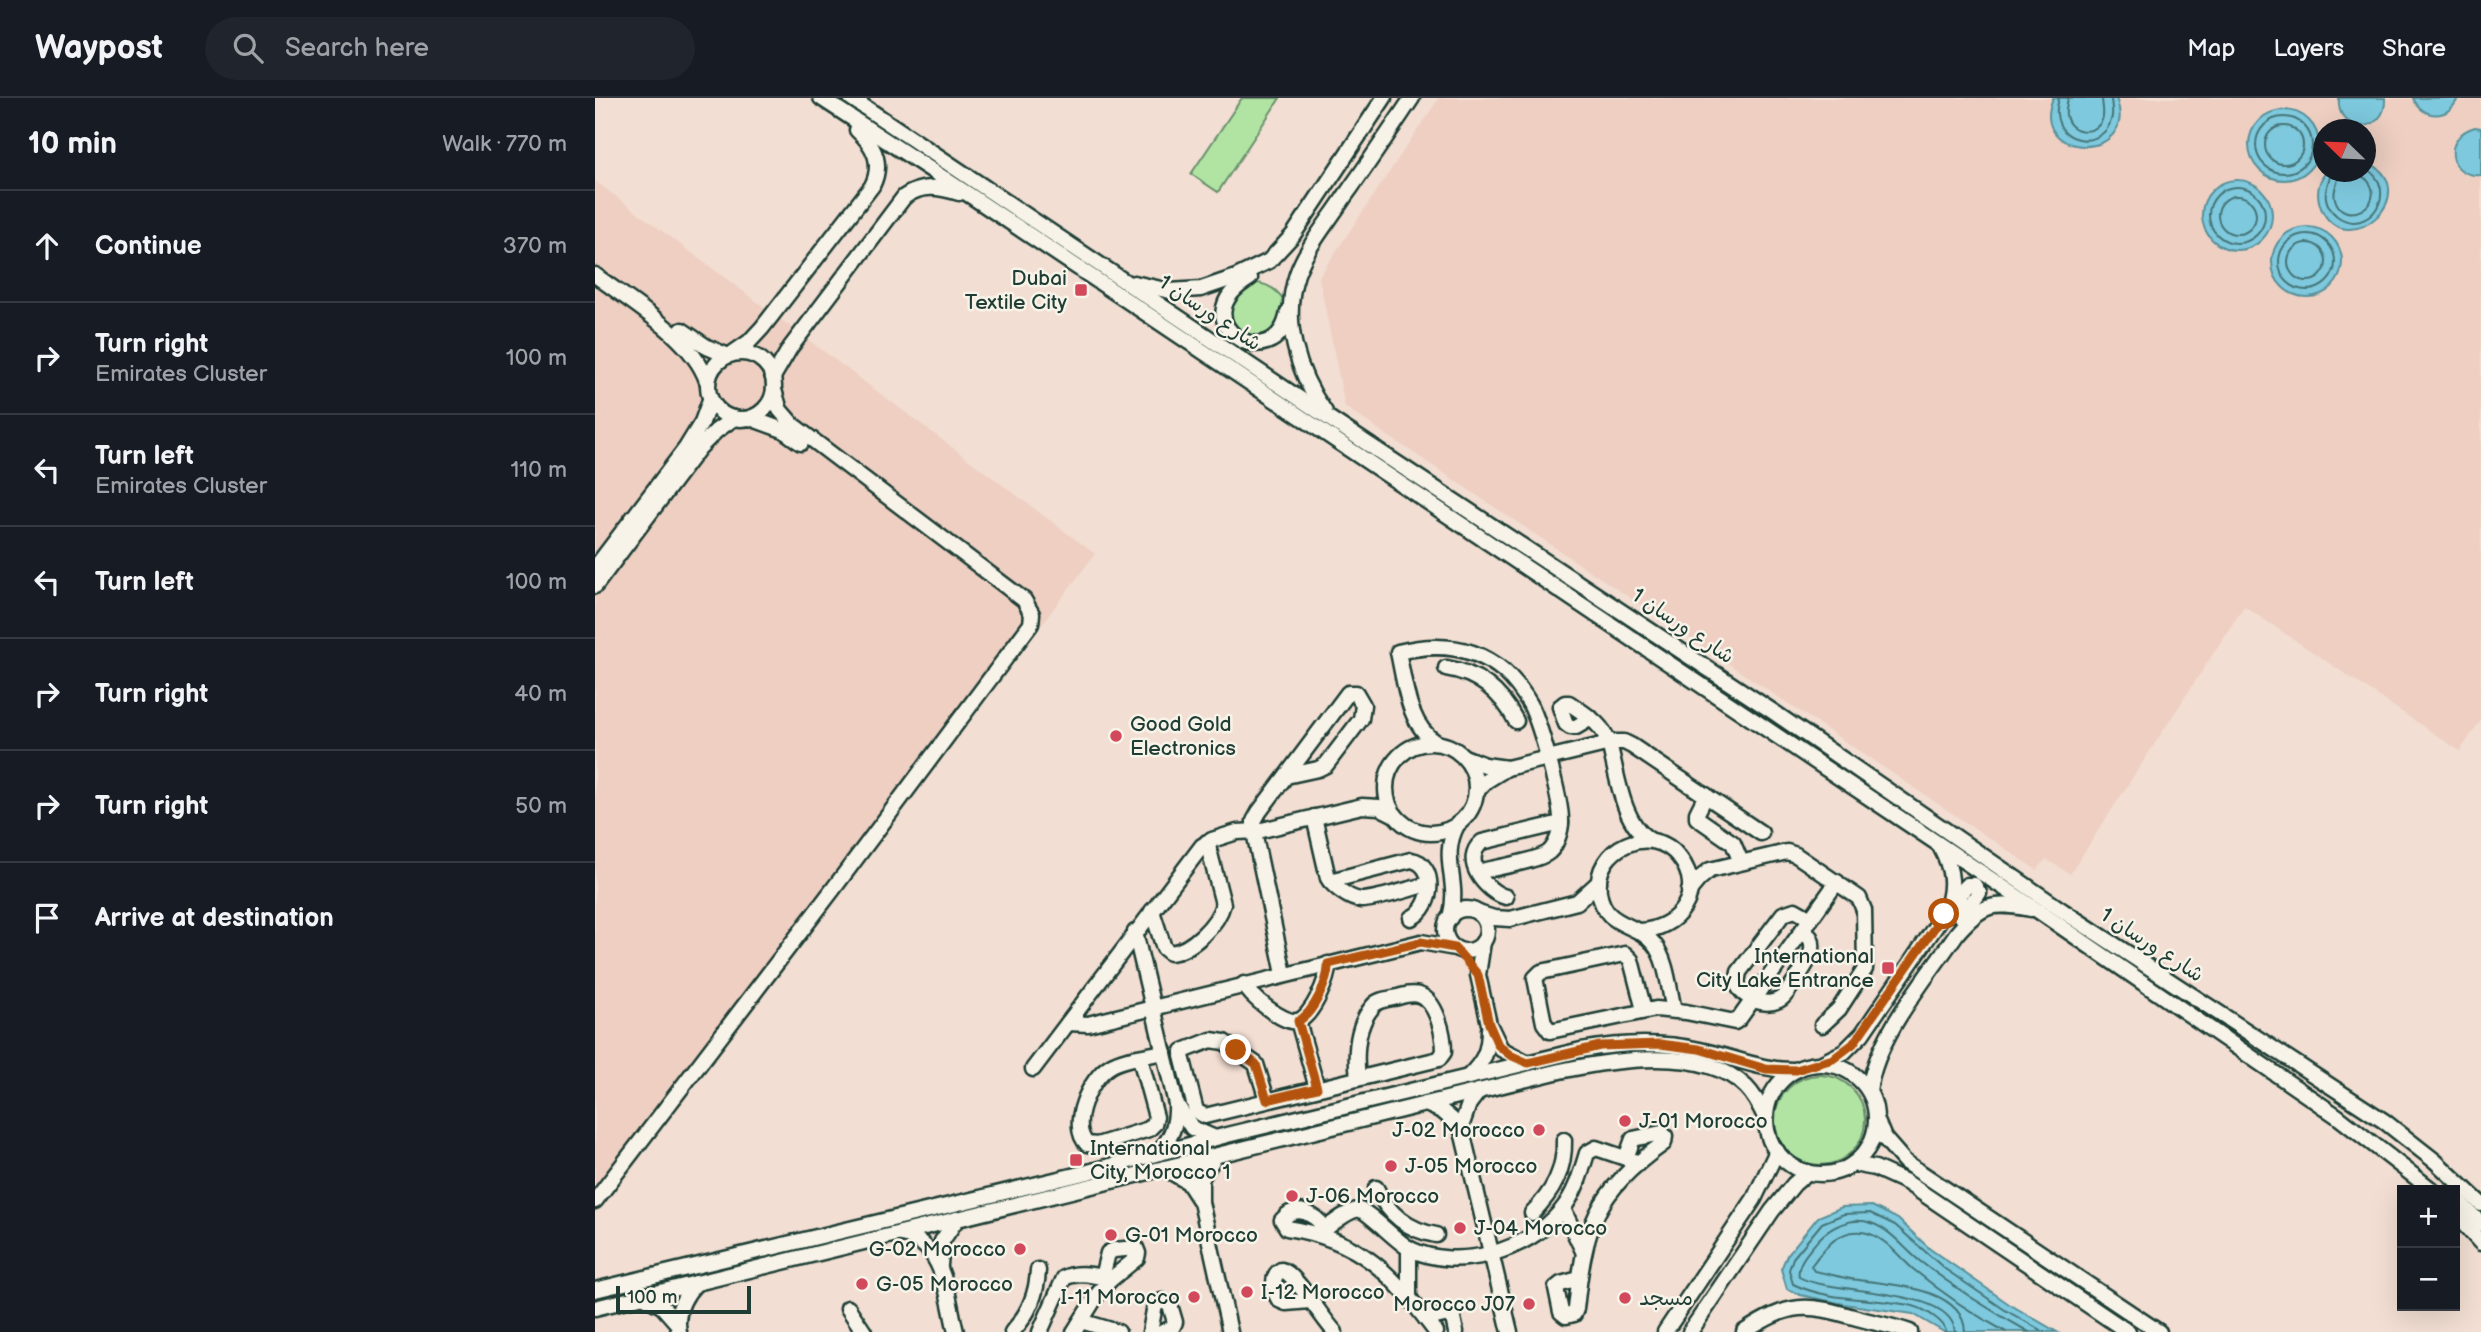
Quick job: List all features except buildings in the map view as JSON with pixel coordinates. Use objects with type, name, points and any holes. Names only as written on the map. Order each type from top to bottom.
[{"type":"street","name":"شارع ورسان 1","points":[[851,98],[1329,419],[1738,688],[2063,911],[2384,1121],[2435,1161],[2481,1204]]},
{"type":"street","points":[[1384,98],[1293,235],[1254,275],[1236,286],[1225,301],[1223,310],[1227,328],[1241,341],[1259,344],[1268,342],[1282,330],[1286,322],[1292,285],[1311,247],[1412,98]]},
{"type":"street","name":"شارع ورسان 1","points":[[821,99],[974,198],[2037,910],[2328,1109],[2426,1185]]},
{"type":"street","points":[[707,381],[713,366],[749,342],[762,328],[875,179],[877,156],[870,142],[821,99]]},
{"type":"street","points":[[750,418],[763,410],[772,397],[773,384],[790,348],[904,197],[914,191],[935,187],[974,198]]},
{"type":"street","points":[[1118,277],[1157,289],[1191,290],[1217,284],[1269,261]]},
{"type":"street","points":[[595,1201],[1031,624],[1032,614],[1024,600],[793,425],[780,410],[765,362],[741,352],[729,354],[707,347],[598,271]]},
{"type":"street","points":[[595,586],[695,445],[710,400],[707,381],[695,355],[683,341],[598,271]]},
{"type":"street","points":[[1296,276],[1292,315],[1296,350],[1308,387],[1329,419]]},
{"type":"street","points":[[710,400],[720,412],[734,418],[750,418],[783,430],[881,503]]},
{"type":"street","points":[[595,568],[695,445],[734,418]]},
{"type":"street","points":[[1362,806],[1377,795],[1412,737],[1415,721],[1398,652],[1431,647],[1455,648],[1480,656],[1503,670],[1518,685],[1529,703],[1547,758],[1561,823],[1556,842],[1545,854],[1478,872]]},
{"type":"street","points":[[1446,668],[1470,675],[1490,687],[1505,702],[1516,721]]},
{"type":"street","points":[[1490,687],[1503,670]]},
{"type":"street","points":[[1284,974],[1254,832],[1254,821],[1259,812],[1348,693],[1356,693],[1363,705],[1360,719],[1325,765],[1286,776]]},
{"type":"street","points":[[1591,718],[1604,732],[1609,743],[1629,818],[1637,831],[1650,840],[1667,846],[1692,866],[1710,870]]},
{"type":"street","points":[[1415,721],[1427,736],[1437,743]]},
{"type":"street","points":[[1448,857],[1450,841],[1457,825],[1470,811],[1476,792],[1486,780],[1507,768],[1609,743],[1623,742],[1632,746],[1761,833]]},
{"type":"street","points":[[1404,752],[1425,743],[1437,743],[1485,765],[1507,768]]},
{"type":"street","points":[[1464,757],[1474,774],[1476,792]]},
{"type":"street","points":[[1387,779],[1387,798],[1395,815]]},
{"type":"street","points":[[1706,795],[1697,818],[1733,843],[1741,862]]},
{"type":"street","points":[[1033,1069],[1135,932],[1207,842],[1237,832],[1254,832],[1362,806],[1379,807],[1395,815],[1408,827],[1425,833],[1439,843],[1448,857],[1455,887],[1448,939],[1478,975]]},
{"type":"street","points":[[1314,817],[1330,881],[1352,897],[1362,900],[1429,884]]},
{"type":"street","points":[[1629,818],[1627,831],[1619,848],[1607,860],[1599,883],[1599,892],[1605,909],[1620,924],[1649,938],[1660,953],[1674,1010]]},
{"type":"street","points":[[1506,897],[1491,892],[1478,872],[1474,853],[1482,842],[1561,823]]},
{"type":"street","points":[[1425,833],[1442,832],[1457,825]]},
{"type":"street","points":[[1619,848],[1634,841],[1650,840]]},
{"type":"street","points":[[1152,911],[1164,948],[1170,953],[1191,945],[1211,924],[1223,904],[1207,842]]},
{"type":"street","points":[[595,1290],[1600,1046],[1650,1044],[1699,1049],[1766,1069],[1796,1070],[1821,1064],[1844,1052],[1862,1034],[1947,907],[1952,884],[1950,868],[1938,844]]},
{"type":"street","points":[[1689,891],[1710,870],[1787,852],[1796,855],[1859,898],[1864,905],[1866,964],[1863,974],[1844,1003],[1822,1025]]},
{"type":"street","points":[[1660,953],[1665,936],[1686,902],[1689,891],[1688,874],[1681,859]]},
{"type":"street","points":[[1330,881],[1414,860],[1424,866],[1429,884],[1429,898],[1426,905],[1411,918]]},
{"type":"street","points":[[1644,1010],[1631,960],[1625,954],[1541,972],[1535,978],[1544,1026],[1550,1031],[1644,1010],[1674,1010],[1732,1023],[1739,1019],[1837,882]]},
{"type":"street","points":[[1421,942],[1460,911],[1510,919],[1577,902],[1599,883]]},
{"type":"street","points":[[1935,927],[1952,912],[1967,885],[1977,887],[1977,897],[1957,925],[1942,956]]},
{"type":"street","points":[[1455,887],[1486,925],[1478,975],[1489,1024],[1501,1049],[1528,1063]]},
{"type":"street","points":[[1577,902],[1605,909]]},
{"type":"street","points":[[1869,1091],[1881,1048],[1957,933],[1982,909],[2002,904],[2037,910]]},
{"type":"street","points":[[1795,911],[1807,924],[1812,941],[1812,954],[1784,996],[1770,1002],[1753,999],[1742,993],[1737,979],[1739,972],[1783,914],[1795,911]]},
{"type":"street","points":[[1068,1023],[1088,1024],[1421,942],[1469,951],[1510,919]]},
{"type":"street","points":[[1639,931],[1663,927],[1673,920]]},
{"type":"street","points":[[1135,932],[1176,1104],[1177,1118],[1173,1131],[1159,1153]]},
{"type":"street","points":[[1244,984],[1248,993],[1260,1003],[1290,1021],[1298,1021],[1306,1016],[1324,986],[1328,964]]},
{"type":"street","points":[[1267,1100],[1256,1064],[1224,1042],[1214,1040],[1183,1051],[1182,1056],[1199,1114],[1205,1116],[1267,1100],[1358,1078],[1441,1057],[1445,1049],[1428,1000],[1410,994],[1372,1006],[1357,1041],[1355,1055],[1358,1078]]},
{"type":"street","points":[[1298,1021],[1317,1088]]},
{"type":"street","points":[[1468,1076],[1487,1054],[1489,1024]]},
{"type":"street","points":[[1140,1058],[1156,1118],[1154,1125],[1149,1129],[1097,1145],[1087,1144],[1081,1136],[1080,1116],[1089,1093],[1109,1066],[1140,1058],[1164,1052]]},
{"type":"street","points":[[595,1308],[1479,1091],[1625,1059],[1660,1059],[1695,1064],[1730,1075],[1753,1094],[1766,1119],[1768,1132],[1777,1151],[1787,1162],[1808,1172],[1831,1173],[1853,1164],[1863,1153],[1871,1141],[1876,1119],[1869,1091],[1852,1073],[1821,1064]]},
{"type":"street","points":[[1766,1119],[1769,1102],[1777,1087],[1796,1070]]},
{"type":"street","points":[[1479,1091],[1469,1104],[1461,1127],[1510,1332]]},
{"type":"street","points":[[1176,1104],[1192,1128],[1216,1138]]},
{"type":"street","points":[[1426,1104],[1442,1111],[1461,1127]]},
{"type":"street","points":[[1876,1119],[1890,1147],[1905,1162],[2159,1332]]},
{"type":"street","points":[[1532,1213],[1558,1180],[1563,1164],[1563,1140]]},
{"type":"street","points":[[1436,1332],[1409,1296],[1387,1273],[1369,1259],[1322,1232],[1352,1211],[1359,1210],[1409,1248],[1428,1255],[1449,1258],[1490,1253],[1527,1239],[1546,1226],[1563,1209],[1575,1187],[1587,1153],[1596,1149],[1632,1160],[1603,1202],[1593,1222],[1579,1279]]},
{"type":"street","points":[[1665,1332],[1754,1199],[1777,1151]]},
{"type":"street","points":[[1215,1156],[1201,1179],[1201,1202],[1230,1332]]},
{"type":"street","points":[[1853,1164],[1875,1168],[1906,1182],[2128,1332]]},
{"type":"street","points":[[1164,1168],[1188,1182],[1201,1202]]},
{"type":"street","points":[[1060,1193],[1057,1189],[1059,1185],[1080,1179],[1089,1172]]},
{"type":"street","points":[[1690,1332],[1772,1211],[1794,1184],[1808,1172]]},
{"type":"street","points":[[1558,1180],[1575,1187]]},
{"type":"street","points":[[1376,1188],[1383,1202],[1399,1219],[1420,1231],[1436,1235]]},
{"type":"street","points":[[2460,1203],[2481,1224]]},
{"type":"street","points":[[1563,1209],[1584,1253]]},
{"type":"street","points":[[956,1332],[940,1267],[942,1241],[957,1219]]},
{"type":"street","points":[[1389,1234],[1399,1219]]},
{"type":"street","points":[[2460,1219],[2481,1242]]},
{"type":"street","points":[[791,1259],[830,1243],[833,1236],[828,1233]]},
{"type":"street","points":[[900,1233],[925,1244],[940,1267]]},
{"type":"street","points":[[1409,1248],[1409,1296]]},
{"type":"street","points":[[1012,1332],[1032,1303],[1038,1270]]},
{"type":"street","points":[[1040,1332],[1060,1284],[1067,1276],[1089,1275],[1106,1279],[1077,1326],[1118,1332]]},
{"type":"street","points":[[678,1327],[683,1301],[696,1283]]},
{"type":"street","points":[[643,1296],[663,1306],[678,1327]]},
{"type":"street","points":[[1150,1332],[1155,1306],[1162,1301],[1170,1305],[1175,1322],[1172,1328],[1163,1332]]},
{"type":"street","points":[[1310,1301],[1322,1325],[1335,1332]]},
{"type":"street","points":[[1032,1303],[1050,1312]]},
{"type":"street","points":[[1744,1332],[1771,1317],[1806,1306],[1830,1309],[1910,1332]]},
{"type":"street","points":[[848,1308],[864,1332]]},
{"type":"street","points":[[1426,1319],[1449,1314],[1453,1318],[1456,1332]]},
{"type":"shaded area","points":[[1439,98],[2481,98],[2481,720],[2460,751],[2244,606],[2070,874],[2046,859],[2037,870],[1345,407],[1319,277]]},
{"type":"shaded area","points":[[595,181],[1095,554],[595,1213]]},
{"type":"green space","points":[[1242,98],[1280,98],[1218,192],[1191,174]]},
{"type":"green space","points":[[1254,283],[1272,288],[1285,303],[1283,320],[1264,339],[1255,340],[1233,328],[1229,304]]},
{"type":"green space","points":[[1820,1075],[1837,1078],[1852,1088],[1862,1103],[1865,1120],[1862,1137],[1852,1152],[1837,1162],[1820,1165],[1803,1162],[1788,1152],[1778,1137],[1775,1120],[1778,1103],[1788,1088],[1803,1078]]},
{"type":"water","points":[[2053,98],[2116,98],[2119,119],[2113,134],[2100,143],[2084,146],[2068,143],[2055,134],[2049,119]]},
{"type":"water","points":[[2339,98],[2385,98],[2383,110],[2376,120],[2345,119],[2340,110]]},
{"type":"water","points":[[2413,98],[2458,98],[2449,110],[2436,114],[2423,110]]},
{"type":"water","points":[[2284,110],[2309,120],[2313,126],[2313,164],[2309,170],[2284,180],[2259,170],[2249,145],[2259,120]]},
{"type":"water","points":[[2475,127],[2481,128],[2481,175],[2461,170],[2455,164],[2453,155],[2457,139]]},
{"type":"water","points":[[2376,169],[2383,174],[2389,189],[2386,204],[2377,217],[2363,226],[2347,229],[2333,224],[2321,208],[2321,182],[2376,182]]},
{"type":"water","points":[[2237,180],[2262,190],[2272,215],[2262,240],[2237,250],[2212,240],[2202,215],[2212,190]]},
{"type":"water","points":[[2307,227],[2332,237],[2342,262],[2332,287],[2307,297],[2282,287],[2272,262],[2282,237]]},
{"type":"water","points":[[1872,1206],[1898,1219],[1930,1249],[2009,1304],[2057,1332],[1944,1332],[1913,1314],[1844,1304],[1800,1295],[1787,1289],[1781,1269],[1787,1255],[1818,1217],[1842,1207]]},
{"type":"place","name":"Dubai Textile City","points":[[1081,290]]},
{"type":"place","name":"Good Gold Electronics","points":[[1116,736]]},
{"type":"place","name":"International City Lake Entrance","points":[[1888,968]]},
{"type":"place","name":"J-01 Morocco","points":[[1625,1121]]},
{"type":"place","name":"J-02 Morocco","points":[[1539,1130]]},
{"type":"place","name":"International City, Morocco 1","points":[[1076,1160]]},
{"type":"place","name":"J-05 Morocco","points":[[1391,1166]]},
{"type":"place","name":"J-06 Morocco","points":[[1292,1196]]},
{"type":"place","name":"J-04 Morocco","points":[[1460,1228]]},
{"type":"place","name":"G-01 Morocco","points":[[1111,1235]]},
{"type":"place","name":"G-02 Morocco","points":[[1020,1249]]},
{"type":"place","name":"G-05 Morocco","points":[[862,1284]]},
{"type":"place","name":"I-12 Morocco","points":[[1247,1292]]},
{"type":"place","name":"I-11 Morocco","points":[[1194,1297]]},
{"type":"place","name":"مسجد","points":[[1625,1298]]},
{"type":"place","name":"Morocco J07","points":[[1529,1304]]},
{"type":"route","points":[[1236,1050],[1256,1064],[1267,1100],[1317,1088],[1298,1021],[1306,1016],[1324,986],[1328,976],[1328,964],[1421,942],[1439,943],[1458,949],[1478,975],[1489,1024],[1498,1045],[1510,1055],[1528,1063],[1600,1046],[1660,1044],[1699,1049],[1766,1069],[1796,1070],[1833,1059],[1853,1044],[1944,914]]}]
